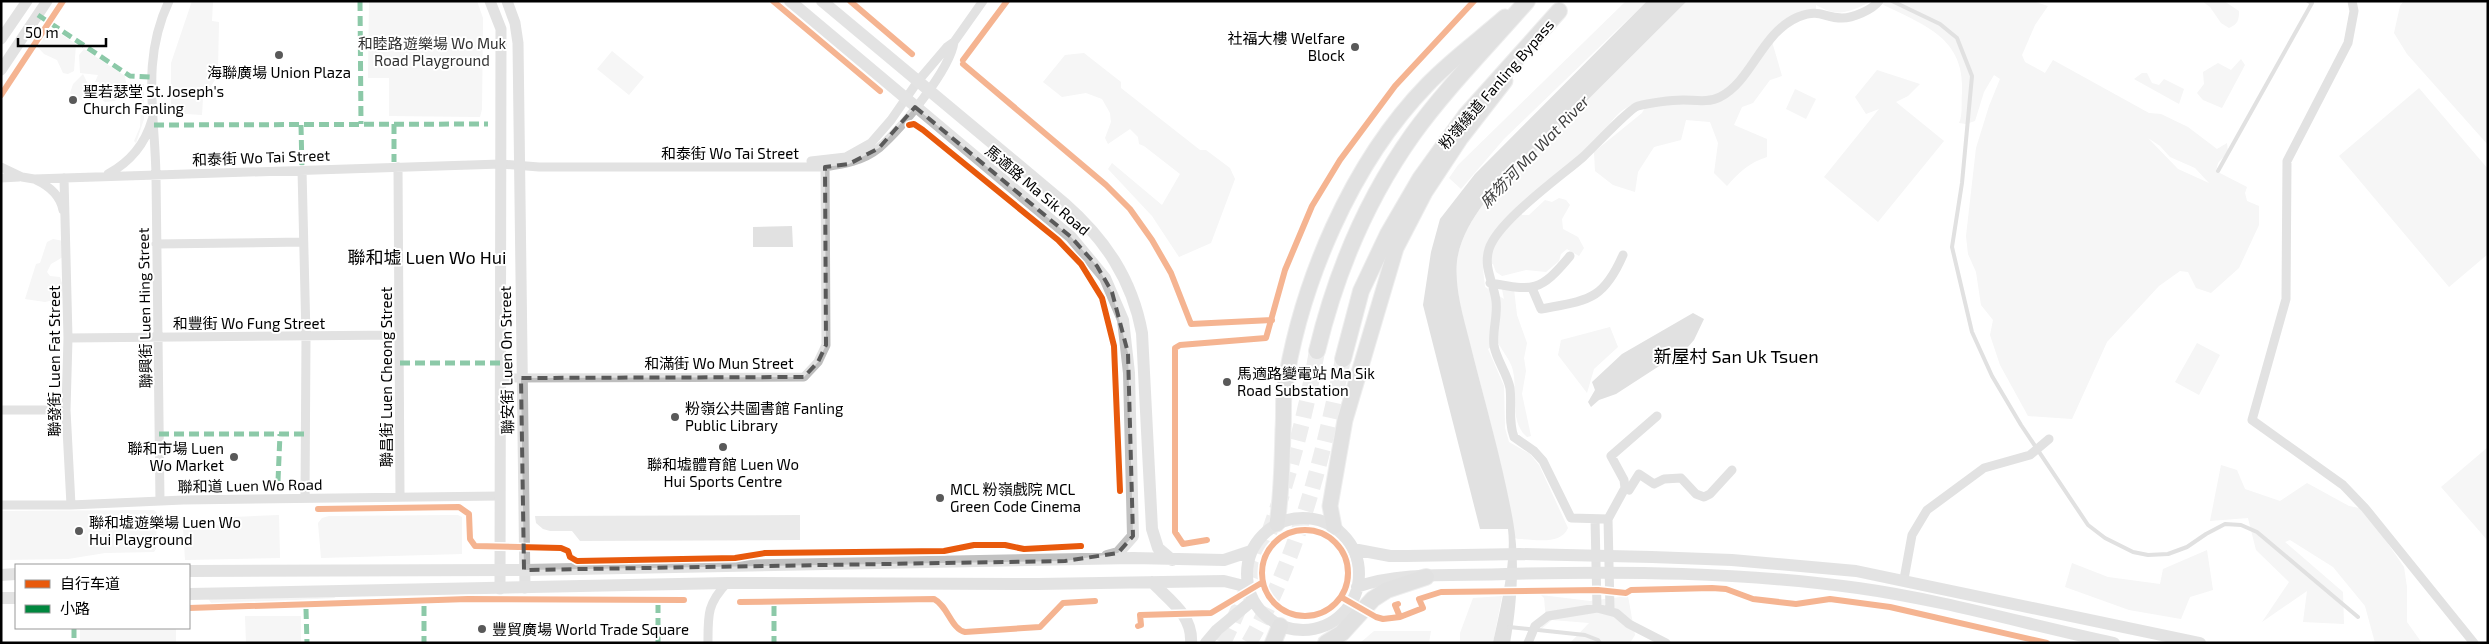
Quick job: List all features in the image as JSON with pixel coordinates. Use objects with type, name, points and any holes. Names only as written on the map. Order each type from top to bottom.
[{"type":"highway","name":"粉嶺繞道 Fanling Bypass","points":[[1318,351],[1327,310],[1346,254],[1380,187],[1414,134],[1525,1]]},
{"type":"highway","name":"粉嶺繞道 Fanling Bypass","points":[[1343,359],[1361,291],[1388,234],[1420,179],[1466,115],[1563,6]]},
{"type":"highway","points":[[1326,643],[1342,633],[1373,599],[1387,590],[1426,577]]},
{"type":"highway","points":[[1273,643],[1280,626]]},
{"type":"main road","name":"馬適路 Ma Sik Road","points":[[790,1],[1071,237],[1097,266],[1112,292],[1123,320],[1128,354],[1133,536],[1118,552],[1100,558]]},
{"type":"main road","name":"馬適路 Ma Sik Road","points":[[822,1],[1073,211],[1102,241],[1118,264],[1136,304],[1142,334],[1150,503],[1155,540],[1158,548],[1172,560]]},
{"type":"main road","points":[[1277,524],[1282,493],[1284,392],[1306,296],[1323,248],[1340,211],[1377,150],[1428,84],[1525,1]]},
{"type":"main road","points":[[1334,527],[1330,506],[1345,420],[1396,248],[1425,192],[1449,156],[1563,6]]},
{"type":"main road","points":[[1306,518],[1334,527],[1345,537],[1353,549],[1358,568],[1357,588],[1350,605],[1328,625],[1299,630],[1280,626],[1264,615],[1253,600],[1248,587],[1246,569],[1251,551],[1260,538],[1277,524],[1306,518]]},
{"type":"main road","points":[[1353,549],[1390,556],[1602,556],[1732,560],[1856,571],[1904,579],[2200,643]]},
{"type":"main road","points":[[190,571],[524,570],[1100,558],[1224,560],[1251,551]]},
{"type":"main road","points":[[1357,588],[1375,581],[1426,577],[1603,573],[1719,576],[1859,588],[1899,594],[2093,641],[2114,643]]},
{"type":"main road","points":[[1,575],[15,574]]},
{"type":"main road","points":[[190,594],[727,584],[1224,581],[1248,587]]},
{"type":"main road","points":[[1152,582],[1183,612],[1192,634],[1191,643]]},
{"type":"main road","points":[[1,598],[15,598]]},
{"type":"main road","points":[[1206,643],[1217,630],[1253,600]]},
{"type":"street","points":[[1,40],[27,1]]},
{"type":"street","points":[[1,70],[47,1]]},
{"type":"street","name":"聯興街 Luen Hing Street","points":[[160,500],[156,174],[151,77],[152,49],[160,19],[169,1]]},
{"type":"street","name":"聯安街 Luen On Street","points":[[490,1],[501,29],[500,588]]},
{"type":"street","name":"聯安街 Luen On Street","points":[[508,1],[517,33],[525,588]]},
{"type":"street","points":[[954,42],[983,1]]},
{"type":"street","points":[[1608,519],[1571,518],[1543,461],[1534,451],[1514,437],[1510,387],[1494,345],[1496,304],[1490,283],[1489,249],[1505,226],[1603,140],[1637,106],[1680,100],[1708,100],[1720,97],[1748,71],[1768,42],[1785,24],[1818,12],[1842,18],[1850,17],[1869,9],[1879,1]]},
{"type":"street","points":[[2352,1],[2354,11],[2348,43],[2287,161],[2286,299],[2252,420],[2343,485],[2365,508],[2474,643]]},
{"type":"street","name":"和泰街 Wo Tai Street","points":[[825,164],[871,143],[891,120],[918,82],[947,47],[954,42]]},
{"type":"street","name":"和泰街 Wo Tai Street","points":[[1,178],[22,177],[34,179],[501,164],[849,164],[879,148],[915,107],[948,61],[954,42]]},
{"type":"street","name":"聯興街 Luen Hing Street","points":[[106,176],[133,155],[146,137],[154,115]]},
{"type":"street","name":"和滿街 Wo Mun Street","points":[[501,378],[804,376],[818,362],[826,345],[825,164]]},
{"type":"street","name":"和泰街 Wo Tai Street","points":[[1,167],[22,177]]},
{"type":"street","name":"聯昌街 Luen Cheong Street","points":[[398,168],[400,497]]},
{"type":"street","points":[[302,170],[306,336],[305,498]]},
{"type":"street","name":"聯發街 Luen Fat Street","points":[[64,178],[68,338],[66,410],[71,505]]},
{"type":"street","name":"聯發街 Luen Fat Street","points":[[34,179],[46,185],[54,193],[62,206],[65,217]]},
{"type":"street","points":[[156,244],[303,242]]},
{"type":"street","points":[[1532,288],[1541,309],[1575,303],[1600,292],[1607,285],[1623,255]]},
{"type":"street","points":[[1490,283],[1525,290],[1532,288],[1549,278],[1570,256]]},
{"type":"street","name":"和豐街 Wo Fung Street","points":[[68,338],[400,336]]},
{"type":"street","points":[[1,410],[66,410]]},
{"type":"street","points":[[1602,556],[1608,519],[1625,488],[1624,480],[1611,456],[1657,416]]},
{"type":"street","points":[[1904,579],[1912,535],[1927,510],[1984,468],[2030,455],[2048,439]]},
{"type":"street","points":[[1625,488],[1629,490],[1639,474],[1654,484],[1664,479],[1681,478],[1696,494],[1704,497],[1710,494],[1732,470]]},
{"type":"street","name":"聯和道 Luen Wo Road","points":[[1,505],[71,505],[160,500],[500,496]]},
{"type":"street","points":[[1595,519],[1610,610]]},
{"type":"street","points":[[1597,608],[1603,573]]},
{"type":"street","points":[[708,643],[708,613],[712,600],[727,584]]},
{"type":"street","points":[[1528,643],[1535,626],[1548,616],[1597,608],[1610,610],[1629,624],[1666,643]]},
{"type":"highlighted area","points":[[915,107],[1071,237],[1097,266],[1112,292],[1128,353],[1133,536],[1118,553],[1065,561],[524,570],[521,378],[804,377],[818,362],[826,345],[825,167],[849,164],[879,148]]},
{"type":"green space","points":[[192,1],[213,1],[212,21],[219,22],[218,68],[215,80],[203,98],[202,115],[171,113],[171,63]]},
{"type":"green space","name":"和睦路遊樂場 Wo Muk Road Playground","points":[[369,1],[477,1],[483,18],[482,109],[480,117],[389,116],[389,78],[368,78]]},
{"type":"green space","points":[[1626,1],[1647,1],[1504,139],[1461,189],[1449,178],[1458,165]]},
{"type":"green space","points":[[1687,1],[1872,1],[1844,12],[1831,11],[1816,5],[1816,15],[1791,21],[1771,38],[1782,76],[1770,80],[1753,103],[1742,107],[1734,125],[1767,139],[1767,157],[1745,168],[1727,186],[1714,173],[1718,143],[1710,122],[1686,120],[1681,140],[1654,147],[1638,172],[1635,192],[1613,185],[1595,171],[1594,152],[1642,113],[1649,100],[1637,103],[1621,111],[1585,152],[1522,205],[1522,215],[1529,215],[1545,200],[1552,202],[1559,198],[1566,200],[1570,205],[1562,219],[1563,229],[1578,237],[1584,248],[1579,256],[1567,249],[1561,254],[1559,261],[1546,272],[1526,270],[1502,276],[1496,272],[1493,264],[1488,263],[1483,269],[1485,287],[1504,299],[1502,289],[1514,289],[1517,315],[1527,343],[1524,358],[1526,371],[1522,394],[1531,436],[1527,437],[1521,430],[1516,414],[1514,376],[1511,364],[1498,343],[1488,349],[1504,386],[1505,428],[1509,442],[1530,454],[1539,465],[1568,528],[1564,534],[1553,539],[1518,539],[1515,538],[1497,448],[1461,310],[1457,285],[1457,261],[1463,238],[1484,203]]},
{"type":"green space","points":[[1885,1],[1890,1],[1940,25],[1956,40],[1971,77],[1966,124],[1959,123],[1962,108],[1962,92],[1961,73],[1957,58],[1939,35],[1882,4]]},
{"type":"green space","points":[[1895,1],[2032,1],[2048,6],[2035,25],[2022,55],[2025,62],[2045,73],[2053,60],[2149,113],[2161,114],[2188,127],[2217,149],[2227,143],[2228,152],[2218,163],[2216,171],[2247,187],[2245,193],[2247,201],[2259,206],[2259,225],[2239,268],[2211,293],[2196,288],[2188,272],[2180,271],[2159,286],[2107,342],[2072,419],[2028,416],[2000,365],[1990,335],[1993,320],[1981,305],[1976,272],[1968,254],[1966,236],[1976,148],[1989,106],[2000,79],[1994,75],[1984,92],[1975,121],[1969,123],[1973,76],[1958,38],[1940,23]],"holes":[[[2148,138],[2160,146],[2170,157],[2195,168],[2209,183],[2178,169]]]},
{"type":"green space","points":[[2202,1],[2224,1],[2239,11],[2237,21],[2229,28],[2221,23],[2210,7]]},
{"type":"green space","points":[[2404,1],[2488,1],[2488,145],[2407,54],[2394,33],[2400,6]]},
{"type":"green space","points":[[47,25],[76,44],[74,71],[68,74],[63,73],[57,60],[44,54],[34,43]]},
{"type":"green space","points":[[84,49],[125,76],[126,83],[115,101],[105,102],[98,97],[99,82],[95,82],[98,75],[80,73],[79,55]]},
{"type":"green space","points":[[612,51],[644,77],[629,95],[597,69]]},
{"type":"green space","points":[[1084,53],[1121,82],[1121,88],[1200,150],[1206,150],[1230,168],[1235,179],[1211,243],[1179,257],[1152,216],[1108,169],[1112,163],[1162,205],[1180,174],[1139,144],[1138,137],[1130,129],[1108,144],[1105,138],[1111,122],[1110,113],[1102,99],[1086,93],[1062,97],[1043,82],[1065,55]]},
{"type":"green space","points":[[2241,59],[2245,65],[2222,108],[2203,100],[2197,93],[2204,84],[2203,72],[2218,63],[2231,70]]},
{"type":"green space","points":[[1877,70],[1920,84],[1908,96],[1896,102],[1944,141],[1878,222],[1824,177],[1879,109],[1866,114],[1855,97]]},
{"type":"green space","points":[[2142,73],[2147,73],[2152,83],[2159,85],[2164,79],[2184,89],[2179,104],[2134,79]]},
{"type":"green space","points":[[83,74],[87,82],[87,99],[78,100],[70,93],[73,84]]},
{"type":"green space","points":[[142,84],[144,84],[144,119],[136,143],[134,141],[140,127]]},
{"type":"green space","points":[[2419,88],[2488,169],[2488,254],[2449,287],[2339,156]]},
{"type":"green space","points":[[1795,89],[1816,99],[1806,119],[1786,109]]},
{"type":"green space","points":[[53,239],[63,241],[63,257],[51,264],[47,272],[50,276],[60,277],[63,286],[62,298],[45,302],[25,299],[36,264],[40,263],[47,242]]},
{"type":"green space","points":[[1610,327],[1618,347],[1594,369],[1587,393],[1558,355],[1561,340]]},
{"type":"green space","points":[[2197,343],[2220,355],[2199,395],[2175,382]]},
{"type":"green space","points":[[2488,447],[2488,541],[2441,487]]},
{"type":"green space","points":[[2221,465],[2237,470],[2245,489],[2280,501],[2307,483],[2349,506],[2364,509],[2404,567],[2407,587],[2407,622],[2422,643],[2375,643],[2365,606],[2333,567],[2290,540],[2285,542],[2343,592],[2344,624],[2303,622],[2307,591],[2262,622],[2289,582],[2256,550],[2248,518],[2210,521]]},
{"type":"green space","name":"聯和墟遊樂場 Luen Wo Hui Playground","points":[[154,510],[157,513],[156,549],[154,552],[105,553],[68,559],[1,560],[1,511]]},
{"type":"green space","name":"聯和墟遊樂場 Luen Wo Hui Playground","points":[[279,515],[280,558],[185,560],[183,527],[234,524],[234,517]]},
{"type":"green space","points":[[458,515],[462,517],[462,554],[321,558],[318,523],[322,518],[329,516]]},
{"type":"green space","points":[[800,515],[800,540],[580,541],[572,531],[550,531],[543,529],[536,523],[535,516]]},
{"type":"green space","points":[[2207,550],[2213,590],[2190,597],[2181,619],[2129,610],[2065,587],[2072,563],[2108,577],[2160,584],[2163,569]]},
{"type":"green space","points":[[332,587],[335,598],[212,604],[204,593]]},
{"type":"green space","points":[[1541,595],[1590,601],[1628,596],[1635,635],[1630,643],[1570,643],[1589,623],[1552,620],[1540,630],[1546,619],[1544,598]]},
{"type":"green space","points":[[1502,596],[1493,643],[1460,643],[1460,633],[1473,598]]},
{"type":"green space","points":[[245,616],[301,616],[301,643],[246,643]]},
{"type":"green space","points":[[80,629],[176,629],[176,643],[80,643]]},
{"type":"green space","points":[[1374,631],[1431,631],[1429,643],[1360,643]]},
{"type":"water","name":"麻笏河 Ma Wat River","points":[[1647,1],[1687,1],[1484,203],[1467,230],[1458,253],[1457,285],[1461,308],[1500,458],[1515,536],[1517,582],[1510,643],[1493,643],[1507,571],[1508,529],[1480,529],[1423,305],[1431,252],[1440,219],[1475,174]]},
{"type":"water","points":[[792,226],[793,247],[753,247],[753,227]]},
{"type":"water","points":[[1693,313],[1704,319],[1694,340],[1687,348],[1616,394],[1599,400],[1591,407],[1588,402],[1595,390],[1592,382],[1622,354]]},
{"type":"waterway","points":[[1892,1],[1940,24],[1957,38],[1972,76],[1962,183],[1952,247],[1972,332],[1992,376],[2021,425],[2088,525],[2105,538],[2133,552],[2148,555],[2168,554],[2187,547],[2225,524],[2241,525],[2257,532],[2358,617]]},
{"type":"waterway","points":[[2218,171],[2312,3],[2308,1]]},
{"type":"waterway","points":[[1509,627],[1585,635],[1598,640],[1600,643]]},
{"type":"tunnel","points":[[1223,643],[1254,572],[1280,500],[1301,426],[1317,351]]},
{"type":"tunnel","points":[[1249,643],[1267,610],[1282,575],[1307,505],[1318,469],[1343,359]]},
{"type":"marked path","points":[[360,1],[361,124]]},
{"type":"marked path","points":[[38,15],[130,76],[151,77]]},
{"type":"marked path","points":[[394,124],[394,162]]},
{"type":"marked path","points":[[154,125],[488,124]]},
{"type":"marked path","points":[[301,125],[302,170]]},
{"type":"marked path","points":[[400,363],[501,363]]},
{"type":"marked path","points":[[159,434],[305,434]]},
{"type":"marked path","points":[[278,481],[280,434]]},
{"type":"marked path","points":[[658,605],[658,643]]},
{"type":"marked path","points":[[424,606],[424,643]]},
{"type":"marked path","points":[[774,606],[774,643]]},
{"type":"marked path","points":[[306,609],[307,643]]},
{"type":"marked path","points":[[74,629],[74,643]]},
{"type":"cycle path","points":[[1,95],[63,1]]},
{"type":"cycle path","points":[[773,1],[880,91]]},
{"type":"cycle path","points":[[850,1],[912,54]]},
{"type":"cycle path","points":[[963,60],[1007,1]]},
{"type":"cycle path","points":[[1207,540],[1183,544],[1175,532],[1175,348],[1180,345],[1266,338],[1285,270],[1312,206],[1340,160],[1395,86],[1474,1]]},
{"type":"cycle path","points":[[963,64],[1106,185],[1130,209],[1152,240],[1171,273],[1191,324],[1272,320]]},
{"type":"cycle path","points":[[909,125],[914,124],[923,130],[1058,240],[1081,264],[1102,298],[1114,346],[1120,491]]},
{"type":"cycle path","points":[[318,509],[459,507],[469,514],[470,539],[475,546],[561,548],[568,551],[570,557],[577,561],[735,558],[765,553],[944,551],[974,545],[1005,545],[1024,549],[1081,546]]},
{"type":"cycle path","points":[[1305,530],[1321,533],[1329,537],[1341,549],[1345,557],[1348,573],[1345,589],[1341,597],[1329,609],[1321,613],[1305,616],[1289,613],[1281,609],[1269,597],[1265,589],[1262,573],[1265,557],[1269,549],[1281,537],[1289,533],[1305,530]]},
{"type":"cycle path","points":[[1138,626],[1141,625],[1140,615],[1211,613],[1263,582]]},
{"type":"cycle path","points":[[1400,617],[1423,608],[1419,599],[1441,592],[1598,590],[1626,593],[1631,590],[1712,588],[1726,589],[1753,599],[1796,604],[1830,599],[1890,607],[2047,643]]},
{"type":"cycle path","points":[[1341,597],[1383,619],[1400,617],[1395,605],[1398,604]]},
{"type":"cycle path","points":[[190,608],[468,599],[684,600]]},
{"type":"cycle path","points":[[740,602],[934,599],[943,607],[956,627],[965,632],[1040,627],[1063,603],[1095,601]]},
{"type":"place","name":"社福大樓 Welfare Block","points":[[1355,47]]},
{"type":"place","name":"海聯廣場 Union Plaza","points":[[279,55]]},
{"type":"place","name":"聖若瑟堂 St. Joseph's Church Fanling","points":[[73,100]]},
{"type":"place","name":"馬適路變電站 Ma Sik Road Substation","points":[[1227,382]]},
{"type":"place","name":"粉嶺公共圖書館 Fanling Public Library","points":[[675,417]]},
{"type":"place","name":"聯和墟體育館 Luen Wo Hui Sports Centre","points":[[723,447]]},
{"type":"place","name":"聯和市場 Luen Wo Market","points":[[234,457]]},
{"type":"place","name":"MCL 粉嶺戲院 MCL Green Code Cinema","points":[[940,498]]},
{"type":"place","name":"聯和墟遊樂場 Luen Wo Hui Playground","points":[[79,531]]},
{"type":"place","name":"豐貿廣場 World Trade Square","points":[[482,629]]},
{"type":"district","name":"聯和墟 Luen Wo Hui","points":[[427,257]]},
{"type":"district","name":"新屋村 San Uk Tsuen","points":[[1736,356]]}]
